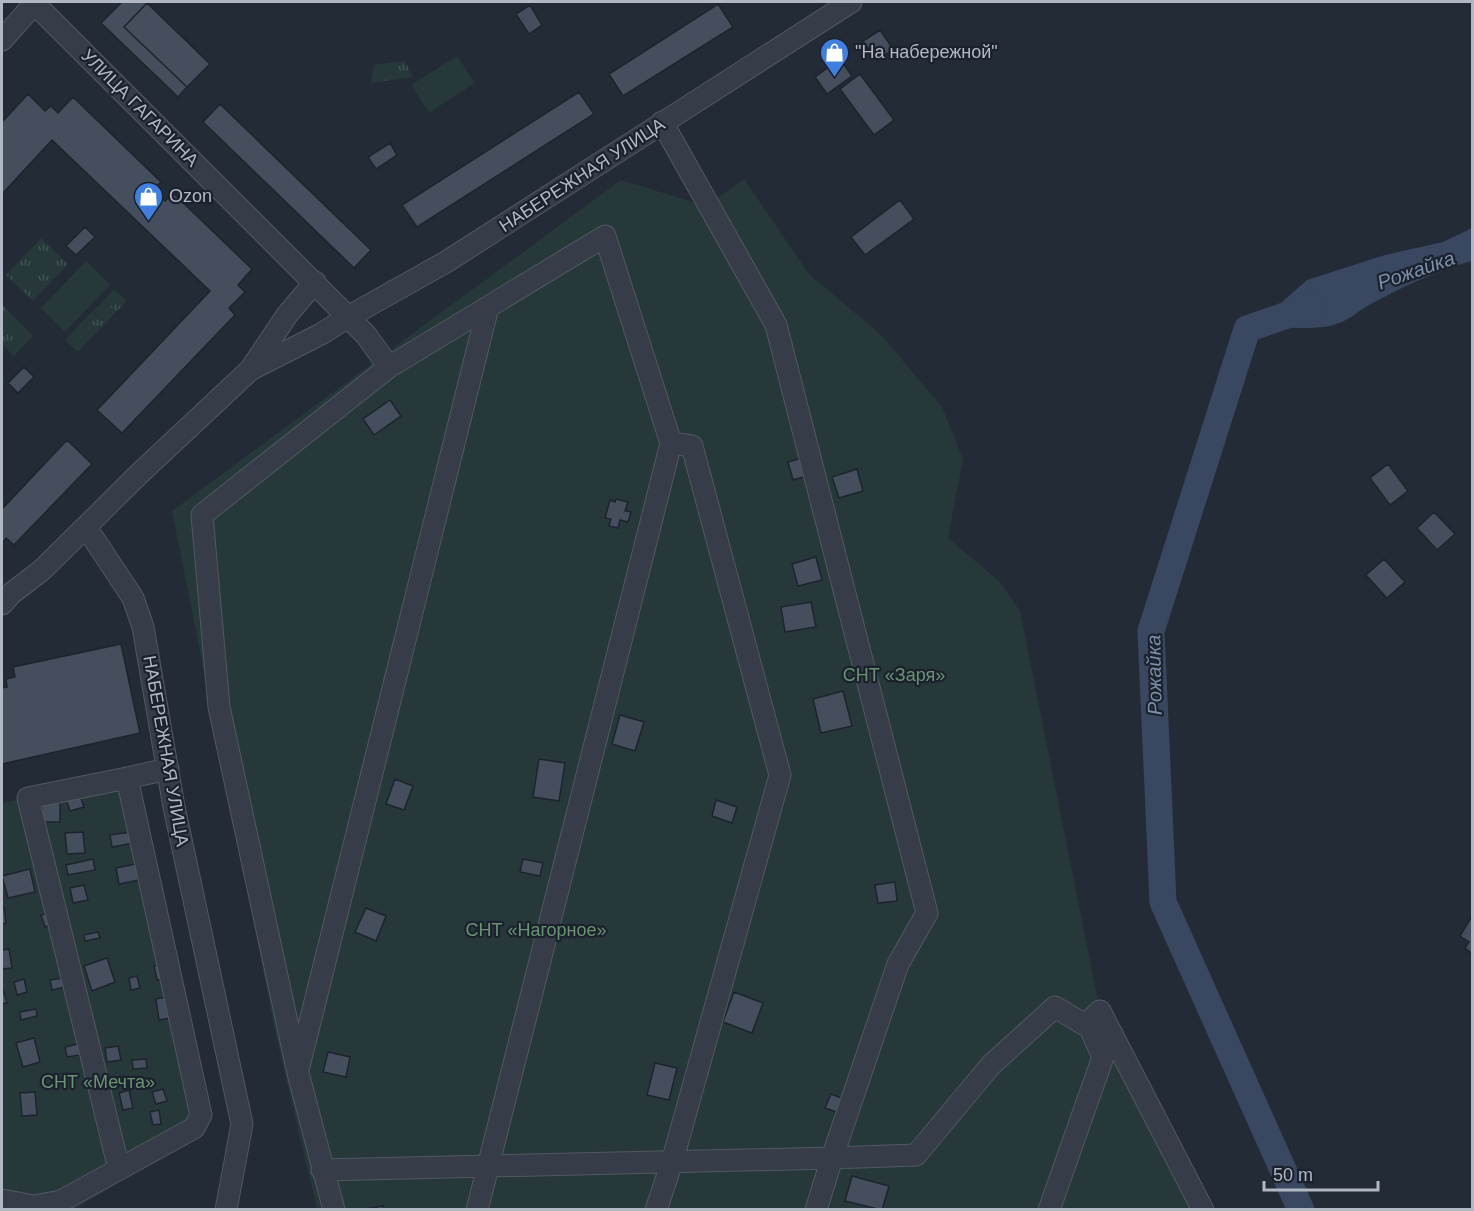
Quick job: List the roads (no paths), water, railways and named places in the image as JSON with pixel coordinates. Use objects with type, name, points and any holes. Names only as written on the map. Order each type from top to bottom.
[{"type":"street","points":[[2,40],[34,2]]},
{"type":"street","name":"УЛИЦА ГАГАРИНА","points":[[34,2],[315,282],[366,335],[389,367]]},
{"type":"street","name":"НАБЕРЕЖНАЯ УЛИЦА","points":[[250,370],[321,334],[446,262],[851,2]]},
{"type":"street","points":[[662,123],[776,325],[927,913],[898,964],[831,1158],[816,1209]]},
{"type":"street","points":[[334,1209],[298,1073],[219,707],[202,515],[389,367],[604,236],[671,443],[477,1209]]},
{"type":"street","name":"НАБЕРЕЖНАЯ УЛИЦА","points":[[226,1209],[243,1124],[168,769],[143,627],[133,598],[86,527],[250,370],[287,315],[315,282]]},
{"type":"street","points":[[298,1073],[488,307]]},
{"type":"street","points":[[287,315],[288,325],[295,338],[308,340]]},
{"type":"street","points":[[656,1209],[672,1162],[780,775],[692,446],[671,443]]},
{"type":"street","points":[[2,604],[12,592],[42,570],[86,527]]},
{"type":"street","points":[[119,1168],[28,798],[168,769]]},
{"type":"street","points":[[2,1200],[34,1206],[59,1205],[119,1168],[194,1128],[201,1115],[127,778]]},
{"type":"street","points":[[322,1170],[916,1155],[991,1065],[1055,1007],[1090,1028],[1103,1057],[1049,1209]]},
{"type":"street","points":[[1086,1025],[1100,1011],[1203,1209]]},
{"type":"water","points":[[1472,228],[1472,261],[1446,269],[1394,292],[1335,325],[1312,328],[1281,327],[1276,313],[1281,303],[1307,280],[1385,255],[1443,242]]},
{"type":"waterway","name":"Рожайка","points":[[1301,1210],[1163,902],[1151,631],[1247,329],[1313,306]]},
{"type":"place","name":"\"На набережной\"","points":[[834,78]]},
{"type":"place","name":"Ozon","points":[[148,222]]},
{"type":"park label","name":"СНТ «Заря»","points":[[894,675]]},
{"type":"park label","name":"СНТ «Нагорное»","points":[[536,930]]},
{"type":"park label","name":"СНТ «Мечта»","points":[[98,1082]]}]
